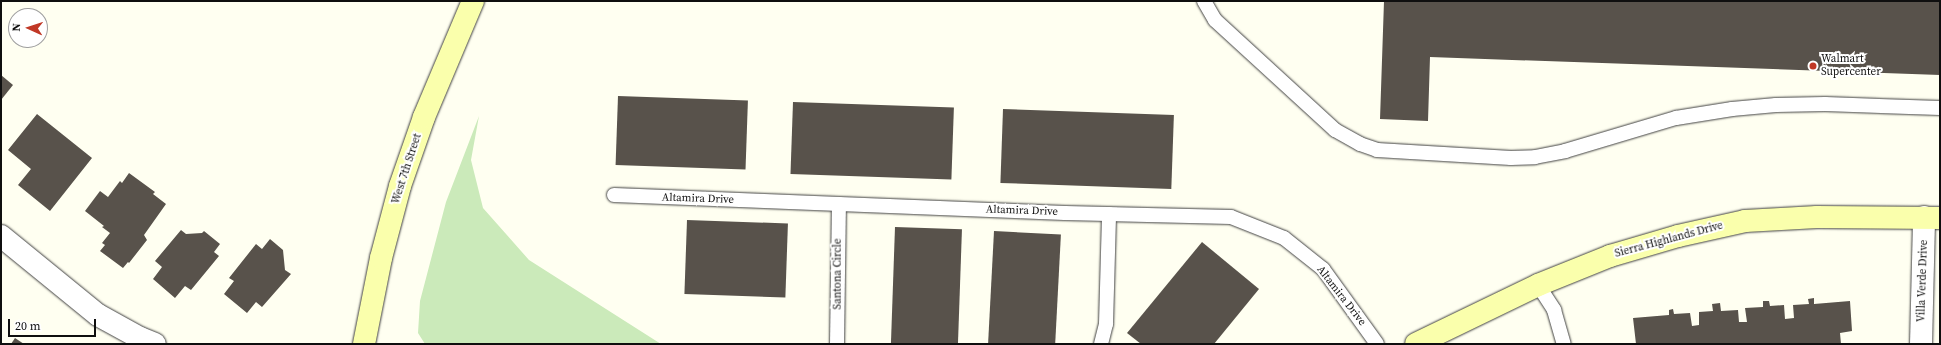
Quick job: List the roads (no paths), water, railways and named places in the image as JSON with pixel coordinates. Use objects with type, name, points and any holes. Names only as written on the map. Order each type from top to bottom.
[{"type":"street","name":"West 7th Street","points":[[364,344],[381,258],[400,186],[424,116],[473,1]]},
{"type":"street","name":"Sierra Highlands Drive","points":[[1416,344],[1538,285],[1610,256],[1678,236],[1746,221],[1816,217],[1932,218]]},
{"type":"street","name":"Villa Verde Drive","points":[[1921,344],[1932,218]]},
{"type":"street","points":[[1,236],[98,315],[140,338],[155,344]]},
{"type":"lane","points":[[1204,1],[1215,20],[1335,130],[1360,144],[1377,150],[1511,158],[1535,157],[1565,151],[1676,118],[1732,109],[1776,104],[1940,108]]},
{"type":"lane","name":"Altamira Drive","points":[[614,195],[1109,214],[1231,217],[1284,238],[1323,269],[1377,344]]},
{"type":"lane","name":"Santona Circle","points":[[838,204],[838,344]]},
{"type":"lane","points":[[1101,344],[1106,324],[1109,214]]},
{"type":"lane","points":[[1538,285],[1554,310],[1564,344]]},
{"type":"place","name":"Walmart Supercenter","points":[[1813,66]]}]
